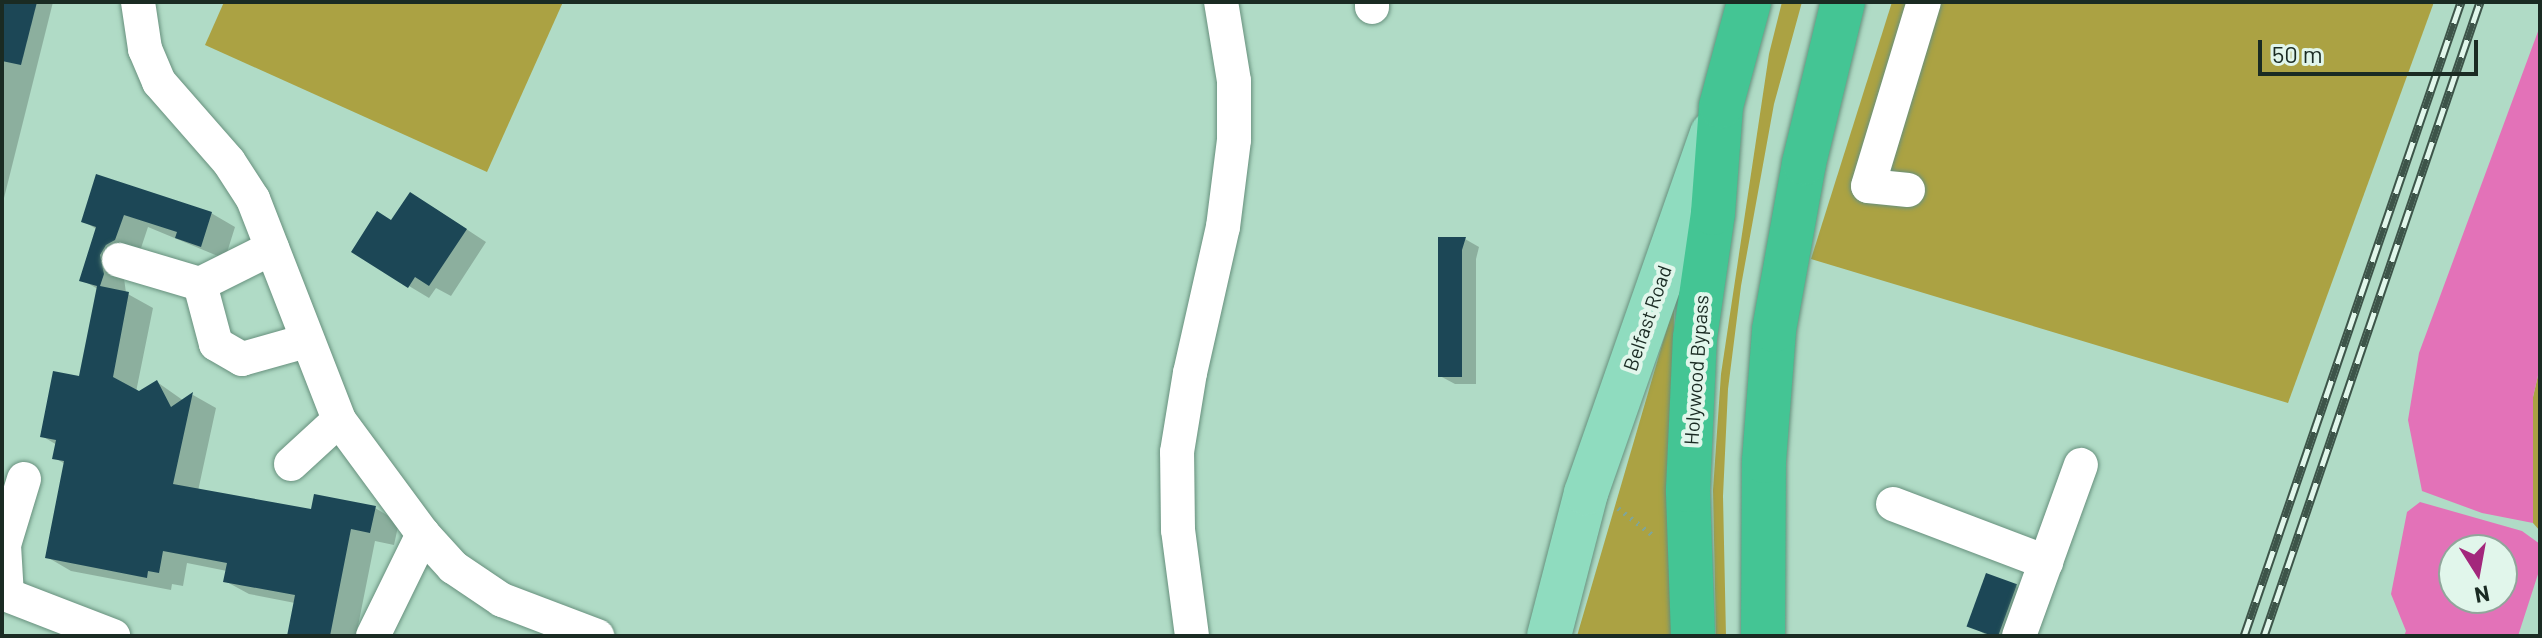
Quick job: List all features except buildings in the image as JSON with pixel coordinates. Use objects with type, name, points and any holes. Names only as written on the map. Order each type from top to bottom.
[{"type":"highway","name":"Belfast Road","points":[[1721,106],[1749,2]]},
{"type":"highway","points":[[1763,636],[1764,461],[1774,330],[1813,120],[1843,2]]},
{"type":"highway","name":"Holywood Bypass","points":[[1693,636],[1690,545],[1695,338],[1713,213],[1721,106]]},
{"type":"main road","name":"Belfast Road","points":[[1549,636],[1586,493],[1721,106]]},
{"type":"lane","points":[[138,2],[145,49],[159,82],[229,162],[253,199],[339,420],[423,534],[453,567],[502,600],[597,636]]},
{"type":"lane","points":[[1192,636],[1178,530],[1177,452],[1190,373],[1223,227],[1234,140],[1234,81],[1221,2]]},
{"type":"lane","points":[[1908,190],[1868,186],[1924,2]]},
{"type":"lane","points":[[119,260],[200,284],[272,248]]},
{"type":"lane","points":[[200,284],[216,344],[242,359],[306,341]]},
{"type":"lane","points":[[291,464],[339,420]]},
{"type":"lane","points":[[2019,636],[2081,465]]},
{"type":"lane","points":[[24,479],[4,545],[7,595],[113,636]]},
{"type":"lane","points":[[1893,504],[2046,562]]},
{"type":"lane","points":[[373,636],[423,534]]},
{"type":"path","points":[[1586,493],[1621,509],[1654,537],[1690,545]]},
{"type":"shaded area","points":[[224,2],[563,2],[487,172],[205,45]]},
{"type":"shaded area","points":[[1782,2],[1802,2],[1774,104],[1741,286],[1728,389],[1723,496],[1726,636],[1716,636],[1713,490],[1721,374],[1769,54]]},
{"type":"shaded area","points":[[1892,2],[2434,2],[2288,403],[1811,259]]},
{"type":"shaded area","points":[[2540,26],[2540,367],[2533,397],[2533,523],[2482,513],[2422,491],[2408,420],[2419,353]]},
{"type":"shaded area","points":[[1674,304],[1672,636],[1577,636]]},
{"type":"shaded area","points":[[2540,367],[2540,531],[2533,523],[2533,397]]},
{"type":"shaded area","points":[[2420,502],[2522,531],[2540,544],[2540,568],[2518,636],[2404,636],[2406,631],[2391,594],[2407,512]]},
{"type":"railway","points":[[2244,636],[2461,2]]},
{"type":"railway","points":[[2264,636],[2480,2]]}]
